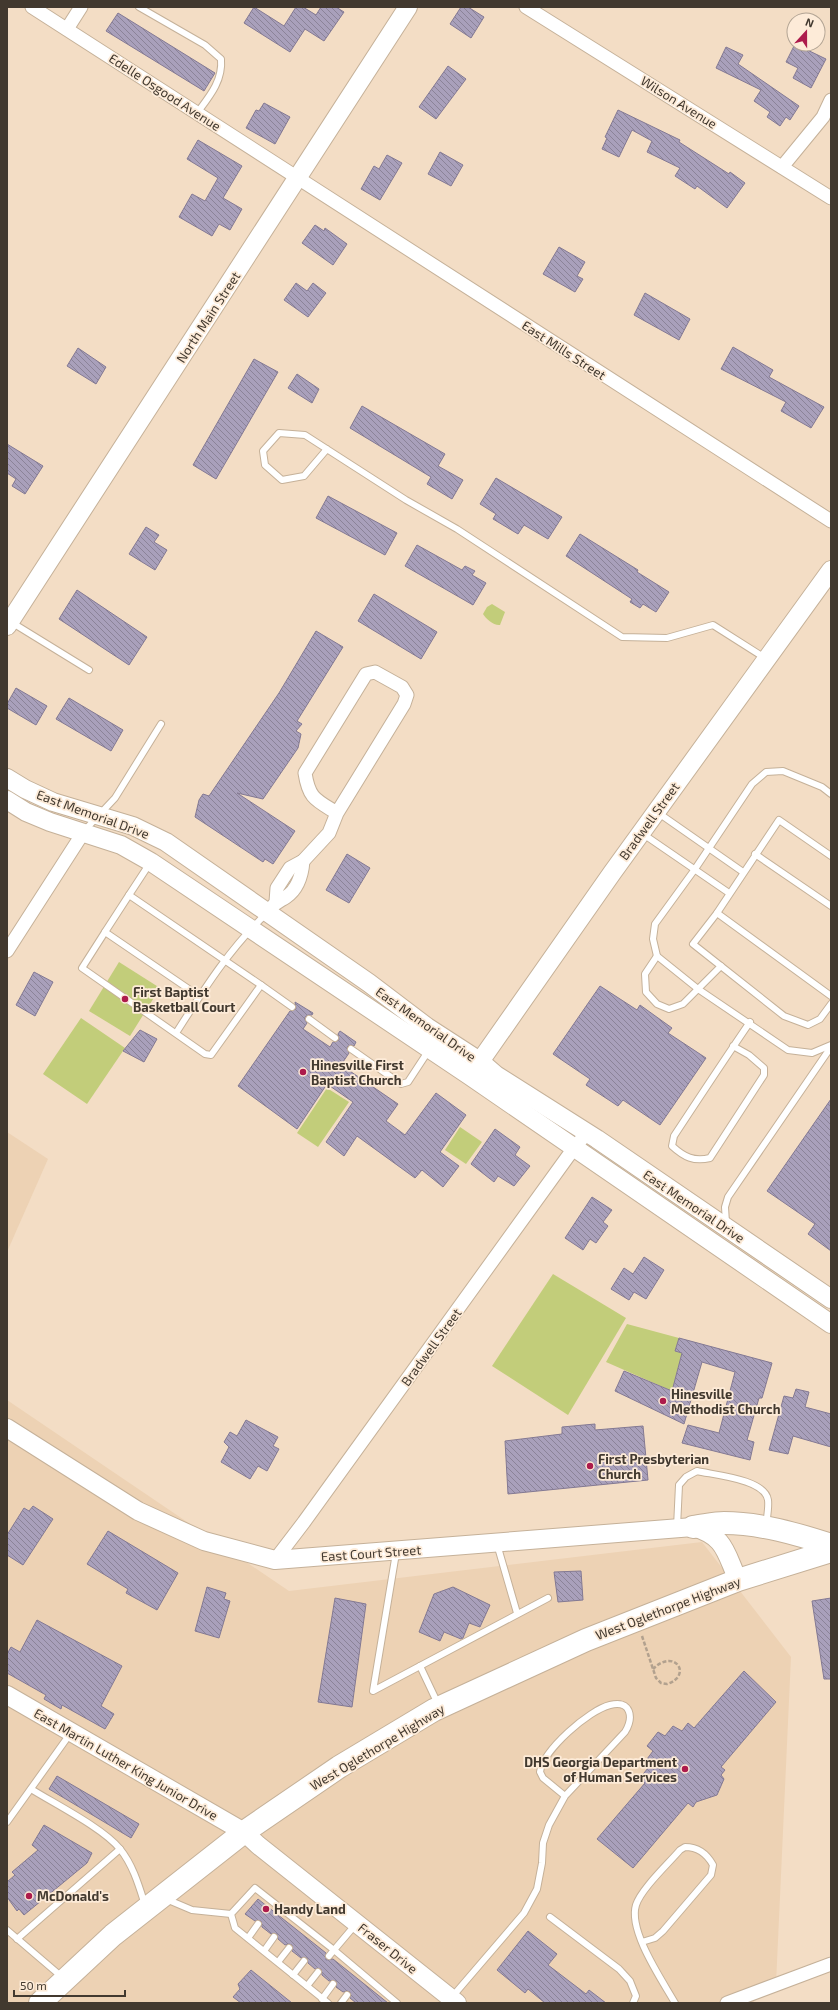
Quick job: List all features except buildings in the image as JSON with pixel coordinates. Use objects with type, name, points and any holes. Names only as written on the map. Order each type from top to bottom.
[{"type":"highway","points":[[685,1528],[724,1523],[766,1528],[797,1534],[831,1545]]},
{"type":"highway","name":"West Oglethorpe Highway","points":[[40,2003],[113,1935],[244,1832],[339,1767],[439,1707],[586,1640],[738,1580],[831,1551]]},
{"type":"street","name":"Edelle Osgood Avenue","points":[[32,7],[298,178]]},
{"type":"street","points":[[67,29],[81,7]]},
{"type":"street","name":"North Main Street","points":[[8,623],[408,7]]},
{"type":"street","name":"Wilson Avenue","points":[[526,7],[831,198]]},
{"type":"street","points":[[782,167],[823,117],[831,100]]},
{"type":"street","name":"East Mills Street","points":[[298,178],[831,521]]},
{"type":"street","name":"Bradwell Street","points":[[476,1069],[656,811],[831,570]]},
{"type":"street","points":[[272,907],[287,896],[302,876],[303,861],[329,833],[337,813],[404,704],[408,695],[402,687],[375,672],[366,674],[304,773],[307,790],[316,800],[337,813]]},
{"type":"street","name":"East Memorial Drive","points":[[7,778],[24,789],[53,802],[133,826],[166,842],[272,907],[427,1027],[476,1069],[574,1148],[831,1324]]},
{"type":"street","name":"East Memorial Drive","points":[[7,800],[26,812],[44,820],[121,845],[151,862],[430,1050],[476,1069],[496,1075],[587,1133],[831,1299]]},
{"type":"street","points":[[7,951],[83,833]]},
{"type":"street","name":"Bradwell Street","points":[[274,1560],[309,1516],[574,1148],[587,1133]]},
{"type":"street","name":"East Court Street","points":[[7,1428],[138,1511],[204,1541],[274,1560],[497,1544],[685,1528],[709,1532],[716,1537],[723,1548],[738,1580]]},
{"type":"street","name":"East Martin Luther King Junior Drive","points":[[7,1695],[244,1832]]},
{"type":"street","name":"Fraser Drive","points":[[244,1832],[258,1845],[453,2001]]},
{"type":"street","points":[[727,2003],[831,1964]]},
{"type":"lane","points":[[139,7],[205,45],[221,59],[220,77],[212,93],[197,113]]},
{"type":"lane","points":[[327,449],[304,476],[282,480],[265,465],[263,451],[279,433],[305,435],[327,449],[406,500],[458,529],[622,637],[667,638],[713,625],[766,659]]},
{"type":"lane","points":[[8,623],[89,670]]},
{"type":"lane","points":[[83,833],[116,798],[161,724]]},
{"type":"lane","points":[[831,794],[822,787],[783,771],[766,772],[752,784],[695,869],[655,924],[652,939],[657,956],[698,989],[750,1022],[788,1050],[812,1053],[831,1046]]},
{"type":"lane","points":[[656,811],[743,872]]},
{"type":"lane","points":[[831,856],[779,820],[717,913],[693,944],[784,1016],[808,1025],[820,1019],[831,1004]]},
{"type":"lane","points":[[641,833],[729,893]]},
{"type":"lane","points":[[756,854],[831,906]]},
{"type":"lane","points":[[151,862],[82,968],[205,1054],[211,1055],[261,985]]},
{"type":"lane","points":[[129,895],[292,1007]]},
{"type":"lane","points":[[176,1033],[224,960],[250,929],[272,907]]},
{"type":"lane","points":[[717,913],[831,996]]},
{"type":"lane","points":[[105,932],[199,996]]},
{"type":"lane","points":[[657,956],[645,974],[646,992],[657,1004],[669,1009],[683,1004],[721,966]]},
{"type":"lane","points":[[310,1019],[335,1038]]},
{"type":"lane","points":[[734,1046],[764,1068],[764,1075],[710,1158],[701,1160],[691,1159],[680,1154],[672,1146],[674,1136],[734,1046],[750,1022]]},
{"type":"lane","points":[[727,1228],[724,1216],[728,1197],[831,1046]]},
{"type":"lane","points":[[351,1049],[401,1084],[408,1082],[430,1050]]},
{"type":"lane","points":[[685,1528],[679,1485],[686,1477],[696,1471],[752,1483],[763,1489],[768,1499],[766,1528]]},
{"type":"lane","points":[[497,1544],[517,1613]]},
{"type":"lane","points":[[396,1551],[373,1691],[517,1613],[548,1598]]},
{"type":"lane","points":[[420,1666],[439,1707]]},
{"type":"lane","points":[[453,2001],[524,1913],[537,1889],[542,1863],[543,1843],[549,1825],[565,1796],[625,1732],[631,1722],[631,1715],[627,1709],[620,1705],[610,1705],[584,1718],[545,1759],[540,1772],[543,1778],[565,1796]]},
{"type":"lane","points":[[7,1822],[71,1732]]},
{"type":"lane","points":[[31,1789],[105,1835],[120,1849],[154,1903],[192,1910],[231,1914]]},
{"type":"lane","points":[[642,1942],[654,1938],[663,1931],[711,1875],[713,1865],[705,1854],[698,1849],[685,1847],[680,1850],[641,1895],[636,1904],[634,1915],[635,1923],[642,1942],[648,1956],[675,2003]]},
{"type":"lane","points":[[17,1939],[120,1849]]},
{"type":"lane","points":[[231,1914],[255,1888],[272,1906],[334,1950],[376,1990],[398,2003]]},
{"type":"lane","points":[[231,1914],[236,1928],[328,2003]]},
{"type":"lane","points":[[550,1917],[619,1969],[630,1980],[636,1996],[633,2003]]},
{"type":"lane","points":[[329,1956],[357,1923]]},
{"type":"lane","points":[[248,1938],[258,1924]]},
{"type":"lane","points":[[301,1933],[305,1928]]},
{"type":"lane","points":[[7,1930],[65,1979]]},
{"type":"lane","points":[[264,1951],[274,1937]]},
{"type":"lane","points":[[316,1945],[320,1939]]},
{"type":"lane","points":[[278,1962],[289,1948]]},
{"type":"lane","points":[[293,1975],[304,1961]]},
{"type":"lane","points":[[344,1968],[349,1963]]},
{"type":"lane","points":[[307,1986],[318,1972]]},
{"type":"lane","points":[[322,1999],[333,1984]]},
{"type":"lane","points":[[341,2003],[347,1995]]},
{"type":"path","points":[[637,1620],[653,1669],[656,1678],[661,1683],[667,1684],[678,1679],[680,1674],[680,1668],[676,1663],[668,1660],[661,1662],[653,1669]]},
{"type":"shaded area","points":[[7,1132],[48,1159],[7,1252]]},
{"type":"shaded area","points":[[7,1400],[289,1591],[702,1542],[791,1657],[776,1984],[752,2003],[7,2003]]},
{"type":"green space","points":[[492,604],[505,612],[500,625],[490,622],[483,614],[487,607]]},
{"type":"green space","name":"First Baptist Basketball Court","points":[[119,962],[160,988],[130,1036],[89,1011]]},
{"type":"green space","points":[[81,1018],[125,1048],[87,1104],[43,1074]]},
{"type":"green space","points":[[327,1088],[349,1102],[318,1147],[297,1133]]},
{"type":"green space","points":[[460,1127],[482,1142],[466,1164],[445,1150]]},
{"type":"green space","points":[[553,1274],[626,1318],[568,1415],[492,1366]]},
{"type":"green space","points":[[627,1324],[679,1338],[675,1351],[682,1353],[672,1391],[606,1362]]},
{"type":"place","name":"First Baptist Basketball Court","points":[[125,999]]},
{"type":"place","name":"Hinesville First Baptist Church","points":[[303,1072]]},
{"type":"place","name":"Hinesville Methodist Church","points":[[663,1401]]},
{"type":"place","name":"First Presbyterian Church","points":[[590,1466]]},
{"type":"place","name":"DHS Georgia Department of Human Services","points":[[685,1769]]},
{"type":"place","name":"McDonald's","points":[[29,1896]]},
{"type":"place","name":"Handy Land","points":[[266,1909]]}]
